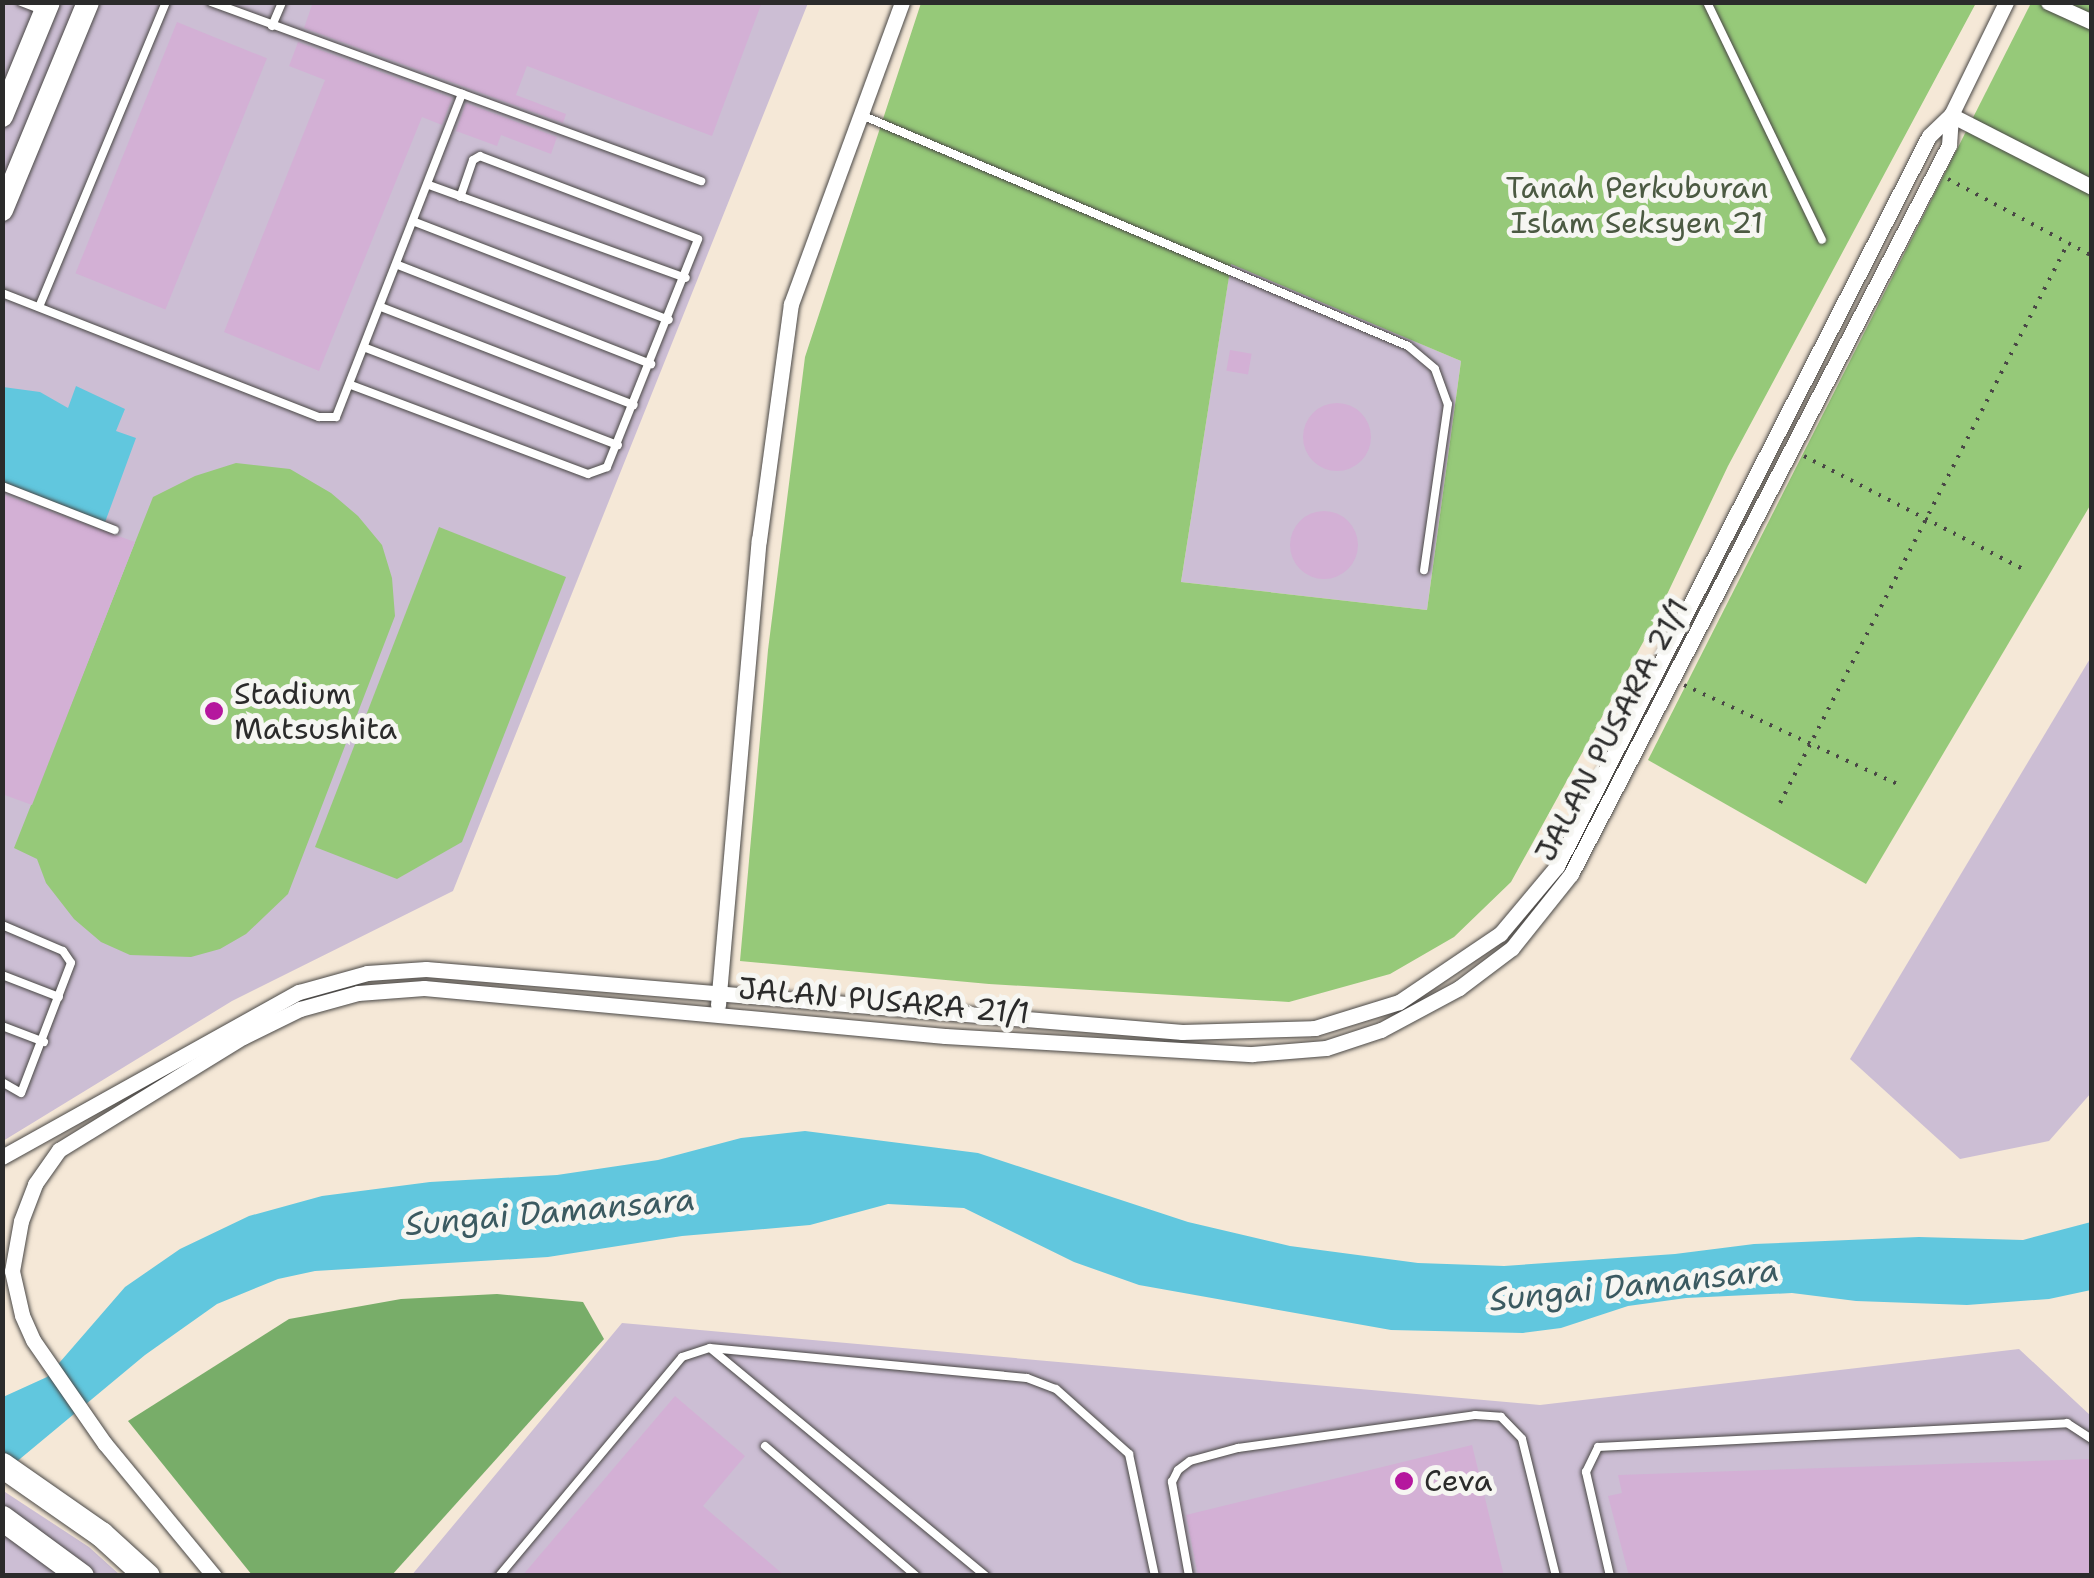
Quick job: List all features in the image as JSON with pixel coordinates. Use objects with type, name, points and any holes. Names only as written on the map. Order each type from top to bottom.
[{"type":"main road","points":[[2,210],[88,2]]},
{"type":"main road","points":[[2,116],[48,7]]},
{"type":"main road","points":[[2,1464],[101,1534],[147,1576]]},
{"type":"main road","points":[[2,1518],[72,1567]]},
{"type":"street","name":"JALAN PUSARA 21/1","points":[[717,1014],[759,540],[791,304],[902,2]]},
{"type":"street","name":"JALAN PUSARA 21/1","points":[[214,1576],[105,1444],[32,1340],[12,1271],[21,1221],[35,1184],[59,1150],[243,1038],[300,1009],[358,993],[424,988],[945,1036],[1252,1054],[1326,1048],[1381,1030],[1460,988],[1512,948],[1570,874],[1936,172],[1949,145],[1952,115],[2006,2]]},
{"type":"street","points":[[2048,2],[2092,22]]},
{"type":"street","name":"JALAN PUSARA 21/1","points":[[2,1157],[299,992],[367,973],[426,970],[1182,1032],[1315,1028],[1399,1002],[1500,934],[1557,866],[1929,136],[1952,115]]},
{"type":"street","points":[[1952,115],[2092,187]]},
{"type":"lane","points":[[22,2],[48,7]]},
{"type":"lane","points":[[40,307],[166,2]]},
{"type":"lane","points":[[211,2],[701,181]]},
{"type":"lane","points":[[272,26],[282,2]]},
{"type":"lane","points":[[1707,2],[1822,240]]},
{"type":"lane","points":[[2,293],[320,417],[336,417],[382,308],[462,94]]},
{"type":"lane","points":[[860,114],[1408,346],[1436,368],[1448,404],[1424,570]]},
{"type":"lane","points":[[351,385],[588,474],[607,468],[686,278],[698,238],[480,156],[474,160],[460,196]]},
{"type":"lane","points":[[429,184],[686,278]]},
{"type":"lane","points":[[414,222],[669,320]]},
{"type":"lane","points":[[398,265],[650,364]]},
{"type":"lane","points":[[382,308],[634,405]]},
{"type":"lane","points":[[366,348],[618,445]]},
{"type":"lane","points":[[2,486],[115,530]]},
{"type":"lane","points":[[2,924],[63,950],[70,964],[44,1042],[20,1093],[2,1082]]},
{"type":"lane","points":[[2,975],[59,997]]},
{"type":"lane","points":[[2,1026],[44,1042]]},
{"type":"lane","points":[[499,1576],[682,1357],[710,1348],[1026,1378],[1056,1389],[1129,1454],[1155,1576]]},
{"type":"lane","points":[[710,1348],[986,1576]]},
{"type":"lane","points":[[1190,1576],[1172,1482],[1178,1470],[1190,1461],[1238,1448],[1475,1416],[1501,1418],[1522,1439],[1556,1576]]},
{"type":"lane","points":[[1610,1576],[1586,1472],[1598,1447],[2066,1423],[2092,1440]]},
{"type":"lane","points":[[765,1446],[916,1576]]},
{"type":"path","points":[[1936,172],[2092,256]]},
{"type":"path","points":[[1780,804],[2068,243]]},
{"type":"path","points":[[1790,449],[2028,571]]},
{"type":"path","points":[[1670,679],[1902,786]]},
{"type":"shaded area","points":[[3,3],[808,3],[453,891],[232,1001],[3,1141]]},
{"type":"shaded area","points":[[1231,263],[1461,361],[1427,610],[1181,582]]},
{"type":"shaded area","points":[[2091,657],[2091,1093],[2049,1141],[1960,1159],[1850,1059]]},
{"type":"shaded area","points":[[622,1323],[1540,1405],[2019,1349],[2091,1416],[2091,1575],[411,1576]]},
{"type":"shaded area","points":[[2,1490],[89,1547],[120,1575],[3,1575]]},
{"type":"green space","name":"Tanah Perkuburan Islam Seksyen 21","points":[[921,3],[1976,3],[1728,466],[1652,626],[1511,882],[1454,937],[1390,974],[1289,1002],[989,984],[740,961],[768,650],[805,357]],"holes":[[[1231,264],[1461,361],[1427,610],[1181,582]]]},
{"type":"green space","points":[[2031,3],[2091,3],[2091,504],[1866,884],[1648,760]]},
{"type":"green space","name":"Stadium Matsushita","points":[[236,463],[290,469],[331,493],[358,516],[382,545],[392,578],[395,616],[288,894],[246,934],[220,949],[191,957],[130,955],[101,942],[74,919],[46,883],[37,859],[14,848],[153,497],[195,476]]},
{"type":"green space","points":[[439,527],[566,577],[462,842],[397,879],[315,847]]},
{"type":"green space","points":[[497,1294],[583,1302],[604,1339],[392,1575],[252,1575],[128,1421],[289,1319],[401,1299]]},
{"type":"water","points":[[76,386],[125,409],[116,431],[136,438],[104,525],[3,482],[3,387],[40,392],[68,408]]},
{"type":"water","name":"Sungai Damansara","points":[[805,1131],[978,1153],[1188,1222],[1290,1246],[1418,1263],[1504,1266],[1675,1254],[1754,1244],[1919,1237],[2023,1240],[2091,1222],[2091,1290],[2049,1299],[1967,1305],[1856,1301],[1792,1293],[1686,1298],[1628,1306],[1561,1328],[1523,1333],[1391,1330],[1139,1285],[1074,1262],[964,1208],[888,1204],[810,1225],[682,1236],[548,1257],[315,1271],[278,1279],[217,1304],[145,1355],[3,1473],[3,1397],[47,1377],[125,1287],[180,1249],[249,1216],[322,1196],[430,1182],[557,1175],[658,1160],[741,1138]]},
{"type":"building","points":[[313,2],[762,2],[712,136],[527,66],[516,95],[566,114],[563,123],[304,28]]},
{"type":"building","points":[[177,22],[267,58],[165,310],[75,273]]},
{"type":"building","points":[[298,42],[452,98],[442,125],[422,117],[319,371],[224,332],[325,80],[289,66]]},
{"type":"building","points":[[466,103],[557,137],[551,154],[501,135],[497,146],[456,131]]},
{"type":"building","points":[[1230,350],[1252,354],[1248,375],[1226,371]]},
{"type":"building","points":[[1337,403],[1361,413],[1371,437],[1361,461],[1337,471],[1313,461],[1303,437],[1313,413]]},
{"type":"building","points":[[2,494],[135,542],[32,805],[2,794]]},
{"type":"building","points":[[1324,511],[1337,513],[1348,521],[1356,532],[1356,558],[1348,569],[1337,577],[1324,579],[1311,577],[1300,569],[1292,558],[1290,545],[1292,532],[1300,521],[1311,513]]},
{"type":"building","points":[[675,1396],[745,1456],[703,1506],[785,1576],[522,1576]]},
{"type":"building","name":"Ceva","points":[[1472,1445],[1504,1576],[1198,1576],[1186,1515]]},
{"type":"building","points":[[2092,1459],[2092,1576],[1629,1576],[1608,1496],[1622,1493],[1618,1475]]},
{"type":"place","name":"Stadium Matsushita","points":[[214,711]]},
{"type":"place","name":"Ceva","points":[[1404,1481]]}]
